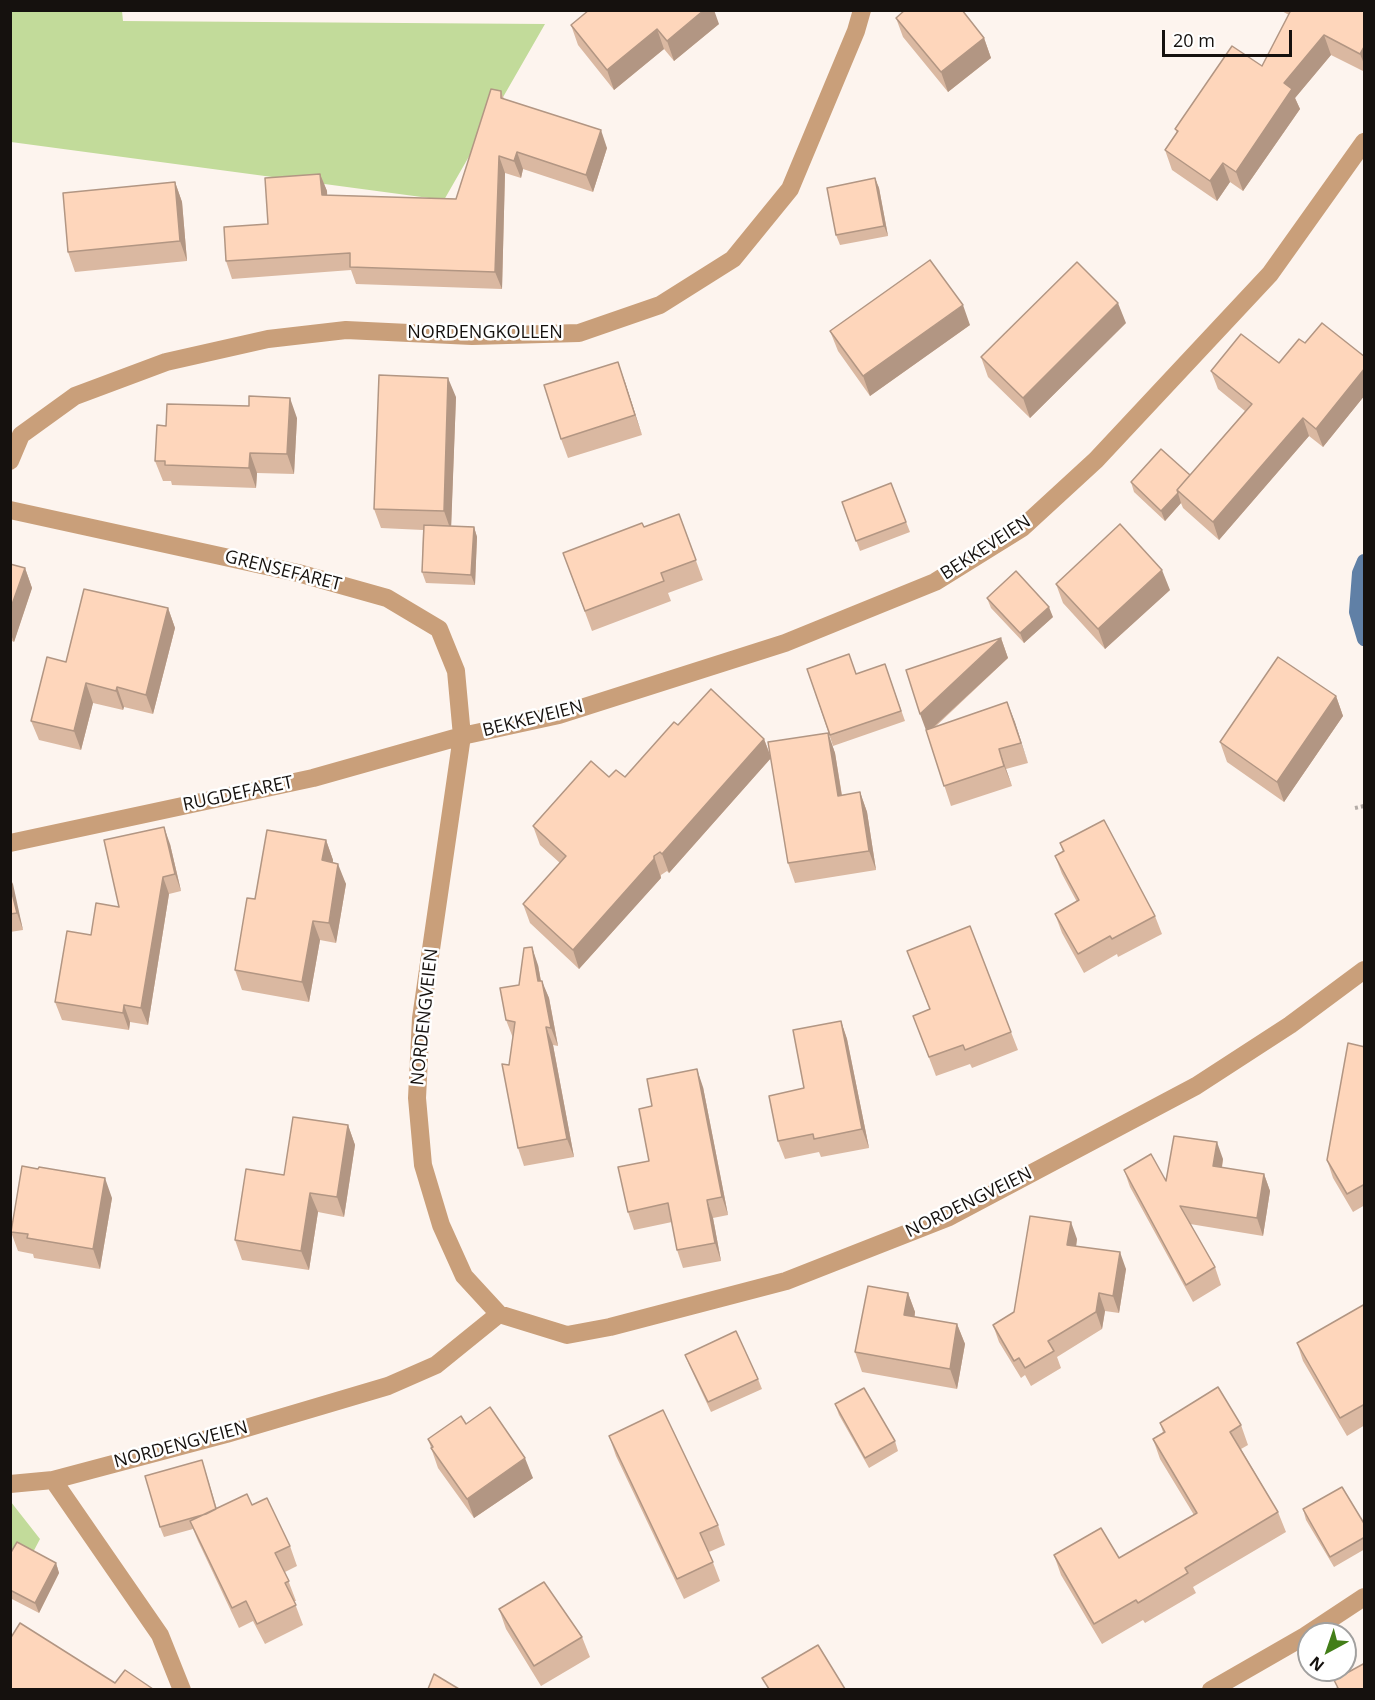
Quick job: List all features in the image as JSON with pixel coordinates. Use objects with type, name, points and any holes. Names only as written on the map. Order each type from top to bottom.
[{"type":"street","name":"NORDENGKOLLEN","points":[[10,461],[21,435],[75,396],[166,362],[268,339],[346,330],[472,336],[579,333],[660,305],[733,259],[790,189],[856,31],[861,10]]},
{"type":"street","name":"BEKKEVEIEN","points":[[462,736],[559,715],[785,643],[935,582],[1022,528],[1096,460],[1270,274],[1365,142]]},
{"type":"street","name":"GRENSEFARET","points":[[10,510],[298,573],[387,597],[439,629],[456,671],[462,736]]},
{"type":"street","name":"RUGDEFARET","points":[[10,843],[313,778],[462,736]]},
{"type":"street","name":"NORDENGVEIEN","points":[[462,736],[421,1018],[417,1098],[423,1164],[441,1226],[464,1276],[499,1314],[567,1335],[610,1327],[786,1281],[938,1221],[1196,1086],[1290,1025],[1365,970]]},
{"type":"street","name":"NORDENGVEIEN","points":[[10,1484],[53,1480],[226,1434],[388,1386],[436,1365],[499,1314]]},
{"type":"street","points":[[53,1480],[160,1635],[182,1689]]},
{"type":"street","points":[[1211,1689],[1305,1636],[1365,1597]]},
{"type":"path","points":[[1355,808],[1365,806]]},
{"type":"green space","points":[[11,11],[122,11],[123,21],[545,24],[444,200],[11,142]]},
{"type":"green space","points":[[11,1502],[40,1539],[11,1594]]},
{"type":"building","points":[[589,10],[704,10],[667,41],[657,29],[607,70],[571,25]]},
{"type":"building","points":[[905,10],[962,10],[984,38],[941,72],[896,18]]},
{"type":"building","points":[[1291,10],[1365,10],[1365,45],[1360,54],[1324,35],[1284,83],[1292,89],[1236,172],[1223,163],[1210,181],[1165,150],[1178,131],[1175,129],[1232,46],[1262,66]]},
{"type":"building","points":[[491,89],[501,91],[501,98],[601,130],[586,175],[517,152],[514,161],[499,156],[495,272],[350,267],[350,253],[226,261],[224,227],[268,224],[265,178],[320,174],[322,195],[456,199]]},
{"type":"building","points":[[875,178],[884,226],[836,235],[827,188]]},
{"type":"building","points":[[175,182],[180,241],[68,252],[63,193]]},
{"type":"building","points":[[930,260],[963,305],[863,376],[830,331]]},
{"type":"building","points":[[1077,262],[1118,303],[1023,398],[981,357]]},
{"type":"building","points":[[1322,323],[1365,357],[1365,368],[1316,429],[1303,418],[1213,522],[1177,490],[1252,404],[1211,371],[1241,334],[1279,363],[1299,339],[1305,343]]},
{"type":"building","points":[[618,362],[635,415],[561,439],[544,385]]},
{"type":"building","points":[[379,375],[448,378],[444,511],[374,509]]},
{"type":"building","points":[[249,396],[290,398],[287,454],[250,453],[249,468],[165,465],[165,461],[155,461],[157,425],[166,426],[167,404],[249,406]]},
{"type":"building","points":[[1161,449],[1190,475],[1177,490],[1178,493],[1161,511],[1131,482]]},
{"type":"building","points":[[891,483],[906,522],[856,541],[842,502]]},
{"type":"building","points":[[679,514],[696,560],[661,573],[664,581],[585,611],[563,553],[642,523],[644,527]]},
{"type":"building","points":[[1120,524],[1162,570],[1098,629],[1056,584]]},
{"type":"building","points":[[424,525],[474,527],[471,575],[422,572]]},
{"type":"building","points":[[10,564],[25,568],[10,610]]},
{"type":"building","points":[[1016,571],[1049,607],[1020,633],[987,598]]},
{"type":"building","points":[[84,589],[168,608],[146,695],[117,687],[116,691],[86,683],[74,731],[31,721],[47,657],[66,662]]},
{"type":"building","points":[[1001,638],[920,714],[906,670]]},
{"type":"building","points":[[849,654],[856,674],[885,664],[901,711],[830,735],[807,669]]},
{"type":"building","points":[[1278,657],[1336,696],[1277,782],[1220,742]]},
{"type":"building","points":[[711,689],[764,739],[662,854],[660,852],[654,856],[654,859],[573,950],[523,904],[566,856],[533,826],[591,761],[609,777],[616,770],[625,777],[674,722],[678,725]]},
{"type":"building","points":[[1007,702],[1021,743],[999,749],[1004,766],[944,786],[926,730]]},
{"type":"building","points":[[828,733],[838,796],[860,792],[869,851],[788,863],[768,742]]},
{"type":"building","points":[[1104,820],[1155,916],[1112,939],[1110,936],[1078,954],[1055,914],[1079,900],[1055,856],[1064,851],[1060,843]]},
{"type":"building","points":[[164,827],[175,874],[163,877],[141,1008],[124,1005],[123,1013],[55,1002],[67,931],[91,935],[96,903],[119,907],[104,840]]},
{"type":"building","points":[[267,830],[326,840],[322,860],[338,864],[329,923],[313,921],[302,982],[235,970],[247,898],[255,899]]},
{"type":"building","points":[[10,885],[17,913],[10,914]]},
{"type":"building","points":[[970,926],[1011,1032],[965,1050],[963,1045],[929,1057],[913,1016],[930,1009],[907,951]]},
{"type":"building","points":[[532,947],[538,981],[542,981],[551,1028],[546,1027],[567,1139],[518,1148],[502,1064],[509,1065],[515,1022],[506,1020],[500,988],[519,985],[524,948]]},
{"type":"building","points":[[841,1021],[862,1129],[814,1139],[813,1134],[778,1141],[769,1096],[804,1088],[793,1030]]},
{"type":"building","points":[[1348,1043],[1365,1047],[1365,1184],[1347,1194],[1327,1160]]},
{"type":"building","points":[[697,1069],[722,1197],[707,1200],[715,1243],[677,1250],[668,1203],[628,1212],[618,1167],[649,1161],[639,1109],[652,1106],[647,1079]]},
{"type":"building","points":[[293,1117],[348,1125],[337,1197],[310,1193],[301,1251],[235,1240],[246,1169],[284,1175]]},
{"type":"building","points":[[1174,1136],[1217,1142],[1213,1166],[1264,1174],[1257,1218],[1180,1206],[1215,1267],[1186,1285],[1124,1170],[1151,1154],[1166,1181]]},
{"type":"building","points":[[22,1166],[105,1178],[93,1249],[27,1238],[28,1234],[11,1232]]},
{"type":"building","points":[[1030,1216],[1071,1222],[1067,1245],[1120,1252],[1113,1296],[1099,1293],[1096,1312],[1048,1341],[1054,1351],[1025,1368],[1019,1358],[1014,1361],[993,1325],[1014,1312]]},
{"type":"building","points":[[868,1286],[908,1293],[904,1315],[957,1324],[950,1369],[855,1352]]},
{"type":"building","points":[[1365,1304],[1365,1404],[1340,1418],[1297,1343]]},
{"type":"building","points":[[736,1331],[758,1379],[708,1402],[685,1355]]},
{"type":"building","points":[[1218,1387],[1241,1425],[1230,1432],[1278,1512],[1185,1568],[1188,1573],[1138,1603],[1136,1600],[1094,1624],[1054,1555],[1101,1528],[1119,1558],[1197,1513],[1153,1439],[1165,1432],[1160,1423]]},
{"type":"building","points":[[864,1388],[895,1441],[865,1458],[835,1404]]},
{"type":"building","points":[[490,1407],[525,1458],[467,1499],[431,1448],[433,1447],[428,1439],[461,1416],[466,1424]]},
{"type":"building","points":[[663,1410],[718,1525],[700,1533],[713,1562],[677,1579],[609,1436]]},
{"type":"building","points":[[202,1460],[216,1509],[160,1527],[145,1476]]},
{"type":"building","points":[[1342,1487],[1365,1525],[1365,1537],[1330,1557],[1303,1509]]},
{"type":"building","points":[[247,1494],[252,1505],[267,1498],[290,1546],[275,1553],[289,1581],[285,1583],[296,1605],[257,1624],[246,1601],[232,1608],[190,1521]]},
{"type":"building","points":[[17,1542],[56,1563],[35,1603],[10,1590],[10,1554]]},
{"type":"building","points":[[544,1582],[582,1637],[534,1666],[499,1609]]},
{"type":"building","points":[[20,1623],[115,1683],[125,1670],[153,1689],[10,1689],[10,1639]]},
{"type":"building","points":[[818,1645],[845,1689],[769,1689],[762,1678]]},
{"type":"building","points":[[1365,1663],[1365,1689],[1335,1689],[1338,1688],[1335,1682],[1357,1682],[1357,1667]]},
{"type":"building","points":[[434,1674],[459,1689],[428,1689]]},
{"type":"waterway","points":[[1364,561],[1359,573],[1356,612],[1364,639]]}]
